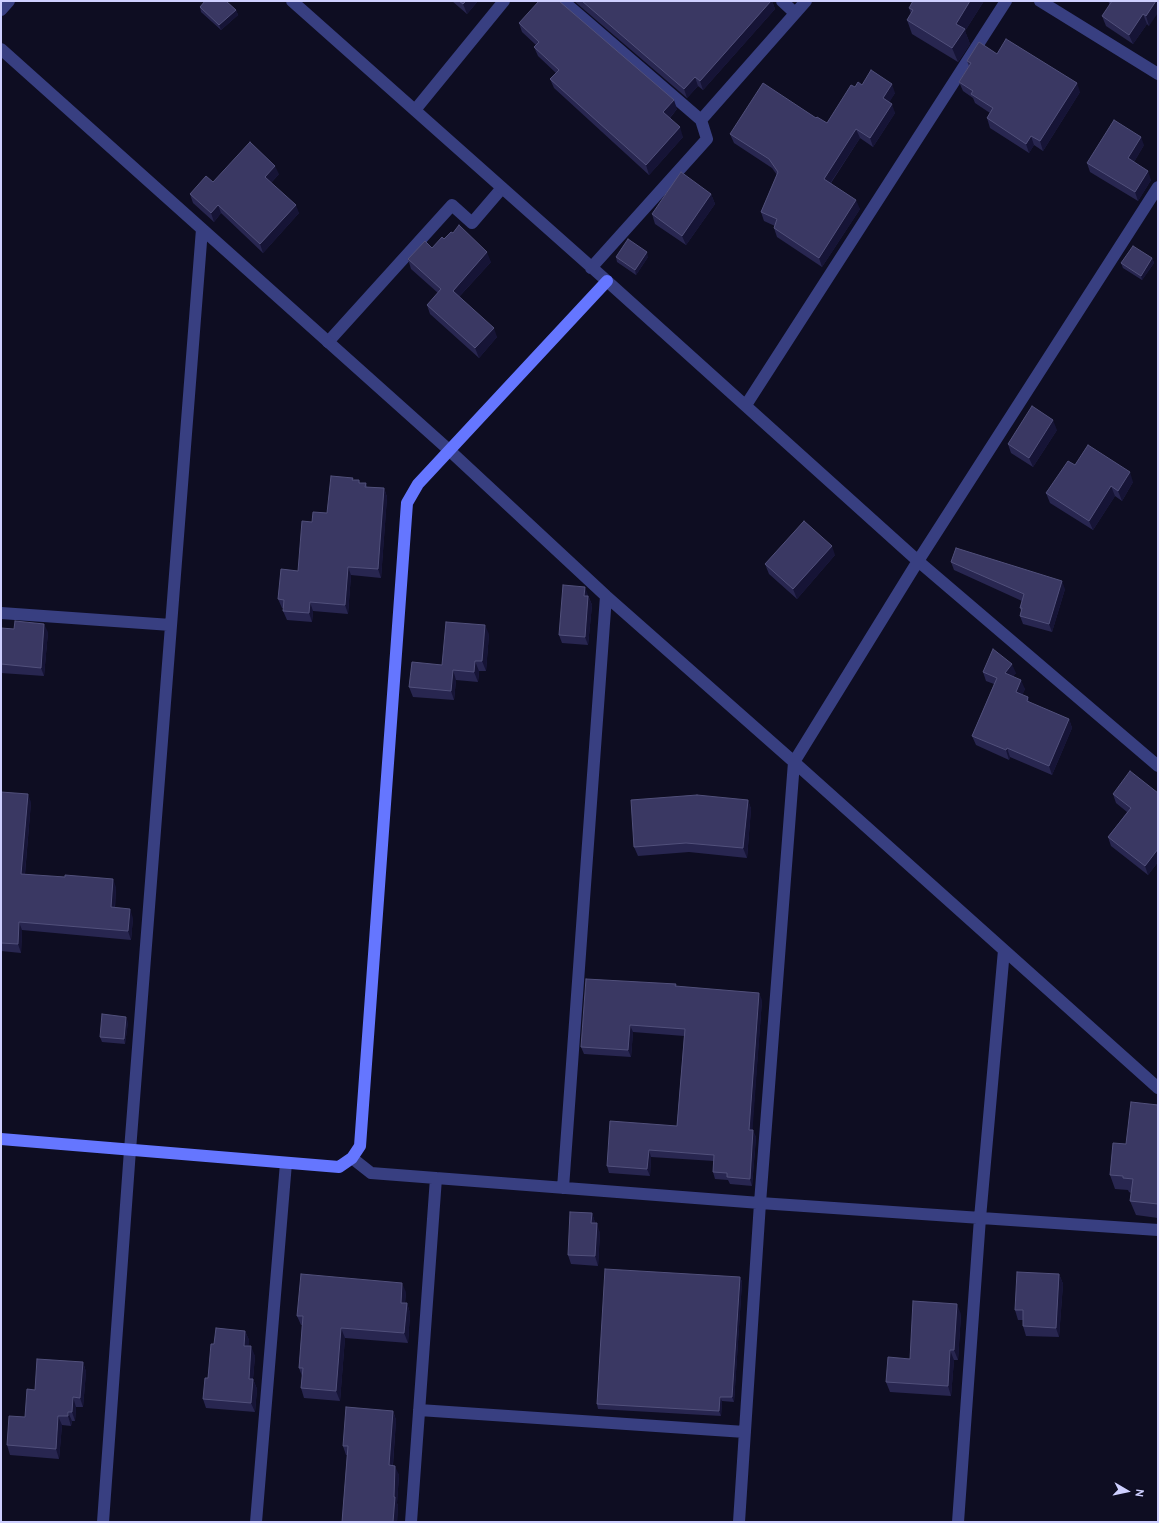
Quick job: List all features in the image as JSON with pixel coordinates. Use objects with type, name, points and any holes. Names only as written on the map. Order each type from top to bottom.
[{"type":"street","points":[[1,10],[9,1]]},
{"type":"street","points":[[292,1],[607,281],[918,561],[1158,766]]},
{"type":"street","points":[[415,110],[504,1]]},
{"type":"street","points":[[563,1],[701,120],[707,138],[591,268]]},
{"type":"street","points":[[782,1],[795,13]]},
{"type":"street","points":[[701,120],[806,1]]},
{"type":"street","points":[[746,406],[1006,1]]},
{"type":"street","points":[[1040,1],[1158,74]]},
{"type":"street","points":[[1,49],[449,450],[606,596],[1158,1088]]},
{"type":"street","points":[[740,1522],[760,1203],[794,762],[918,561],[1158,187]]},
{"type":"street","points":[[328,342],[452,206],[472,223],[502,188]]},
{"type":"street","points":[[103,1522],[130,1150],[202,229]]},
{"type":"street","points":[[1,1139],[339,1167],[352,1158],[360,1146],[407,503],[418,484],[607,281]]},
{"type":"street","points":[[563,1188],[606,596]]},
{"type":"street","points":[[1,613],[171,625]]},
{"type":"street","points":[[958,1522],[980,1218],[1004,950]]},
{"type":"street","points":[[352,1158],[371,1173],[760,1203],[1158,1230]]},
{"type":"street","points":[[256,1522],[286,1163]]},
{"type":"street","points":[[411,1522],[436,1178]]},
{"type":"street","points":[[419,1410],[745,1432]]},
{"type":"building","points":[[205,1],[226,1],[236,10],[219,25],[200,7]]},
{"type":"building","points":[[459,1],[466,1],[463,4]]},
{"type":"building","points":[[539,1],[559,1],[674,100],[663,112],[680,127],[646,165],[550,79],[559,70],[534,47],[539,42],[519,23]]},
{"type":"building","points":[[582,1],[771,1],[700,81],[695,77],[684,89]]},
{"type":"building","points":[[913,1],[970,1],[956,24],[965,29],[952,48],[907,20],[913,10],[909,8]]},
{"type":"building","points":[[1112,1],[1156,1],[1146,16],[1143,14],[1129,35],[1102,16]]},
{"type":"building","points":[[1006,39],[1077,83],[1040,141],[1031,136],[1026,144],[987,118],[993,108],[971,94],[973,91],[959,82],[971,63],[967,61],[979,42],[997,54]]},
{"type":"building","points":[[871,70],[892,84],[883,98],[892,104],[870,138],[856,129],[824,179],[856,200],[819,258],[774,228],[777,219],[761,212],[778,172],[769,159],[730,134],[763,83],[816,118],[817,117],[827,123],[851,85],[855,87],[858,82],[862,85]]},
{"type":"building","points":[[1114,120],[1141,137],[1128,158],[1148,171],[1135,192],[1087,163]]},
{"type":"building","points":[[250,142],[275,166],[265,177],[296,205],[260,244],[218,205],[211,213],[190,194],[206,176],[213,182]]},
{"type":"building","points":[[681,172],[711,194],[682,236],[652,214]]},
{"type":"building","points":[[459,225],[487,252],[453,291],[494,328],[475,348],[427,305],[441,289],[408,259],[425,241],[432,248],[442,237],[444,239],[451,232],[453,233]]},
{"type":"building","points":[[628,239],[647,252],[635,270],[616,257]]},
{"type":"building","points":[[1133,246],[1152,258],[1141,276],[1121,263]]},
{"type":"building","points":[[1032,406],[1053,420],[1029,458],[1008,444]]},
{"type":"building","points":[[1088,445],[1130,472],[1118,491],[1111,486],[1089,521],[1046,493],[1068,461],[1075,465]]},
{"type":"building","points":[[331,476],[353,478],[352,480],[359,480],[359,483],[366,483],[365,487],[384,488],[378,569],[348,567],[345,605],[310,602],[309,613],[283,611],[284,600],[278,599],[281,569],[298,571],[302,521],[312,522],[313,512],[327,513]]},
{"type":"building","points":[[804,521],[832,546],[793,589],[765,564]]},
{"type":"building","points":[[956,548],[1062,581],[1049,624],[1020,616],[1022,608],[1020,608],[1024,594],[951,562]]},
{"type":"building","points":[[563,585],[585,587],[584,596],[588,596],[585,637],[559,635]]},
{"type":"building","points":[[15,621],[44,624],[41,668],[1,664],[1,628],[14,629]]},
{"type":"building","points":[[446,622],[485,625],[482,661],[475,661],[474,672],[453,670],[451,691],[409,687],[412,662],[442,665]]},
{"type":"building","points":[[993,649],[1012,664],[1005,673],[1021,680],[1016,692],[1028,697],[1027,701],[1069,719],[1049,766],[1007,748],[1006,750],[972,736],[997,678],[983,672]]},
{"type":"building","points":[[1130,771],[1158,793],[1158,849],[1145,866],[1108,837],[1131,808],[1113,794]]},
{"type":"building","points":[[1,792],[28,794],[21,874],[65,877],[65,875],[113,879],[111,907],[130,909],[128,931],[19,922],[18,944],[1,943]]},
{"type":"building","points":[[697,795],[748,800],[743,848],[686,843],[634,847],[631,800]]},
{"type":"building","points":[[586,979],[676,984],[675,986],[759,993],[749,1130],[753,1130],[750,1179],[727,1177],[727,1173],[713,1172],[714,1155],[649,1150],[647,1169],[607,1166],[610,1121],[677,1126],[685,1029],[630,1025],[628,1050],[581,1047]]},
{"type":"building","points":[[102,1014],[126,1017],[124,1039],[100,1037]]},
{"type":"building","points":[[1131,1102],[1158,1105],[1158,1204],[1130,1201],[1133,1179],[1123,1178],[1123,1176],[1110,1175],[1113,1143],[1126,1144]]},
{"type":"building","points":[[570,1212],[592,1213],[591,1223],[597,1223],[595,1256],[568,1255]]},
{"type":"building","points":[[605,1269],[740,1277],[732,1397],[720,1397],[719,1411],[597,1404]]},
{"type":"building","points":[[1017,1272],[1059,1274],[1056,1328],[1023,1326],[1023,1310],[1015,1310]]},
{"type":"building","points":[[301,1274],[402,1283],[401,1303],[407,1303],[404,1333],[341,1328],[336,1391],[301,1388],[303,1368],[299,1368],[303,1316],[297,1316]]},
{"type":"building","points":[[913,1301],[957,1304],[954,1350],[950,1350],[948,1386],[886,1382],[888,1357],[910,1359]]},
{"type":"building","points":[[216,1328],[245,1331],[244,1346],[251,1346],[249,1379],[253,1379],[251,1403],[203,1399],[205,1378],[208,1378],[211,1344],[214,1344]]},
{"type":"building","points":[[37,1359],[83,1362],[80,1398],[73,1397],[72,1412],[68,1412],[68,1416],[58,1416],[56,1449],[7,1445],[9,1416],[25,1417],[27,1389],[35,1390]]},
{"type":"building","points":[[346,1407],[393,1411],[389,1465],[395,1466],[393,1522],[342,1522],[348,1446],[343,1446]]}]
